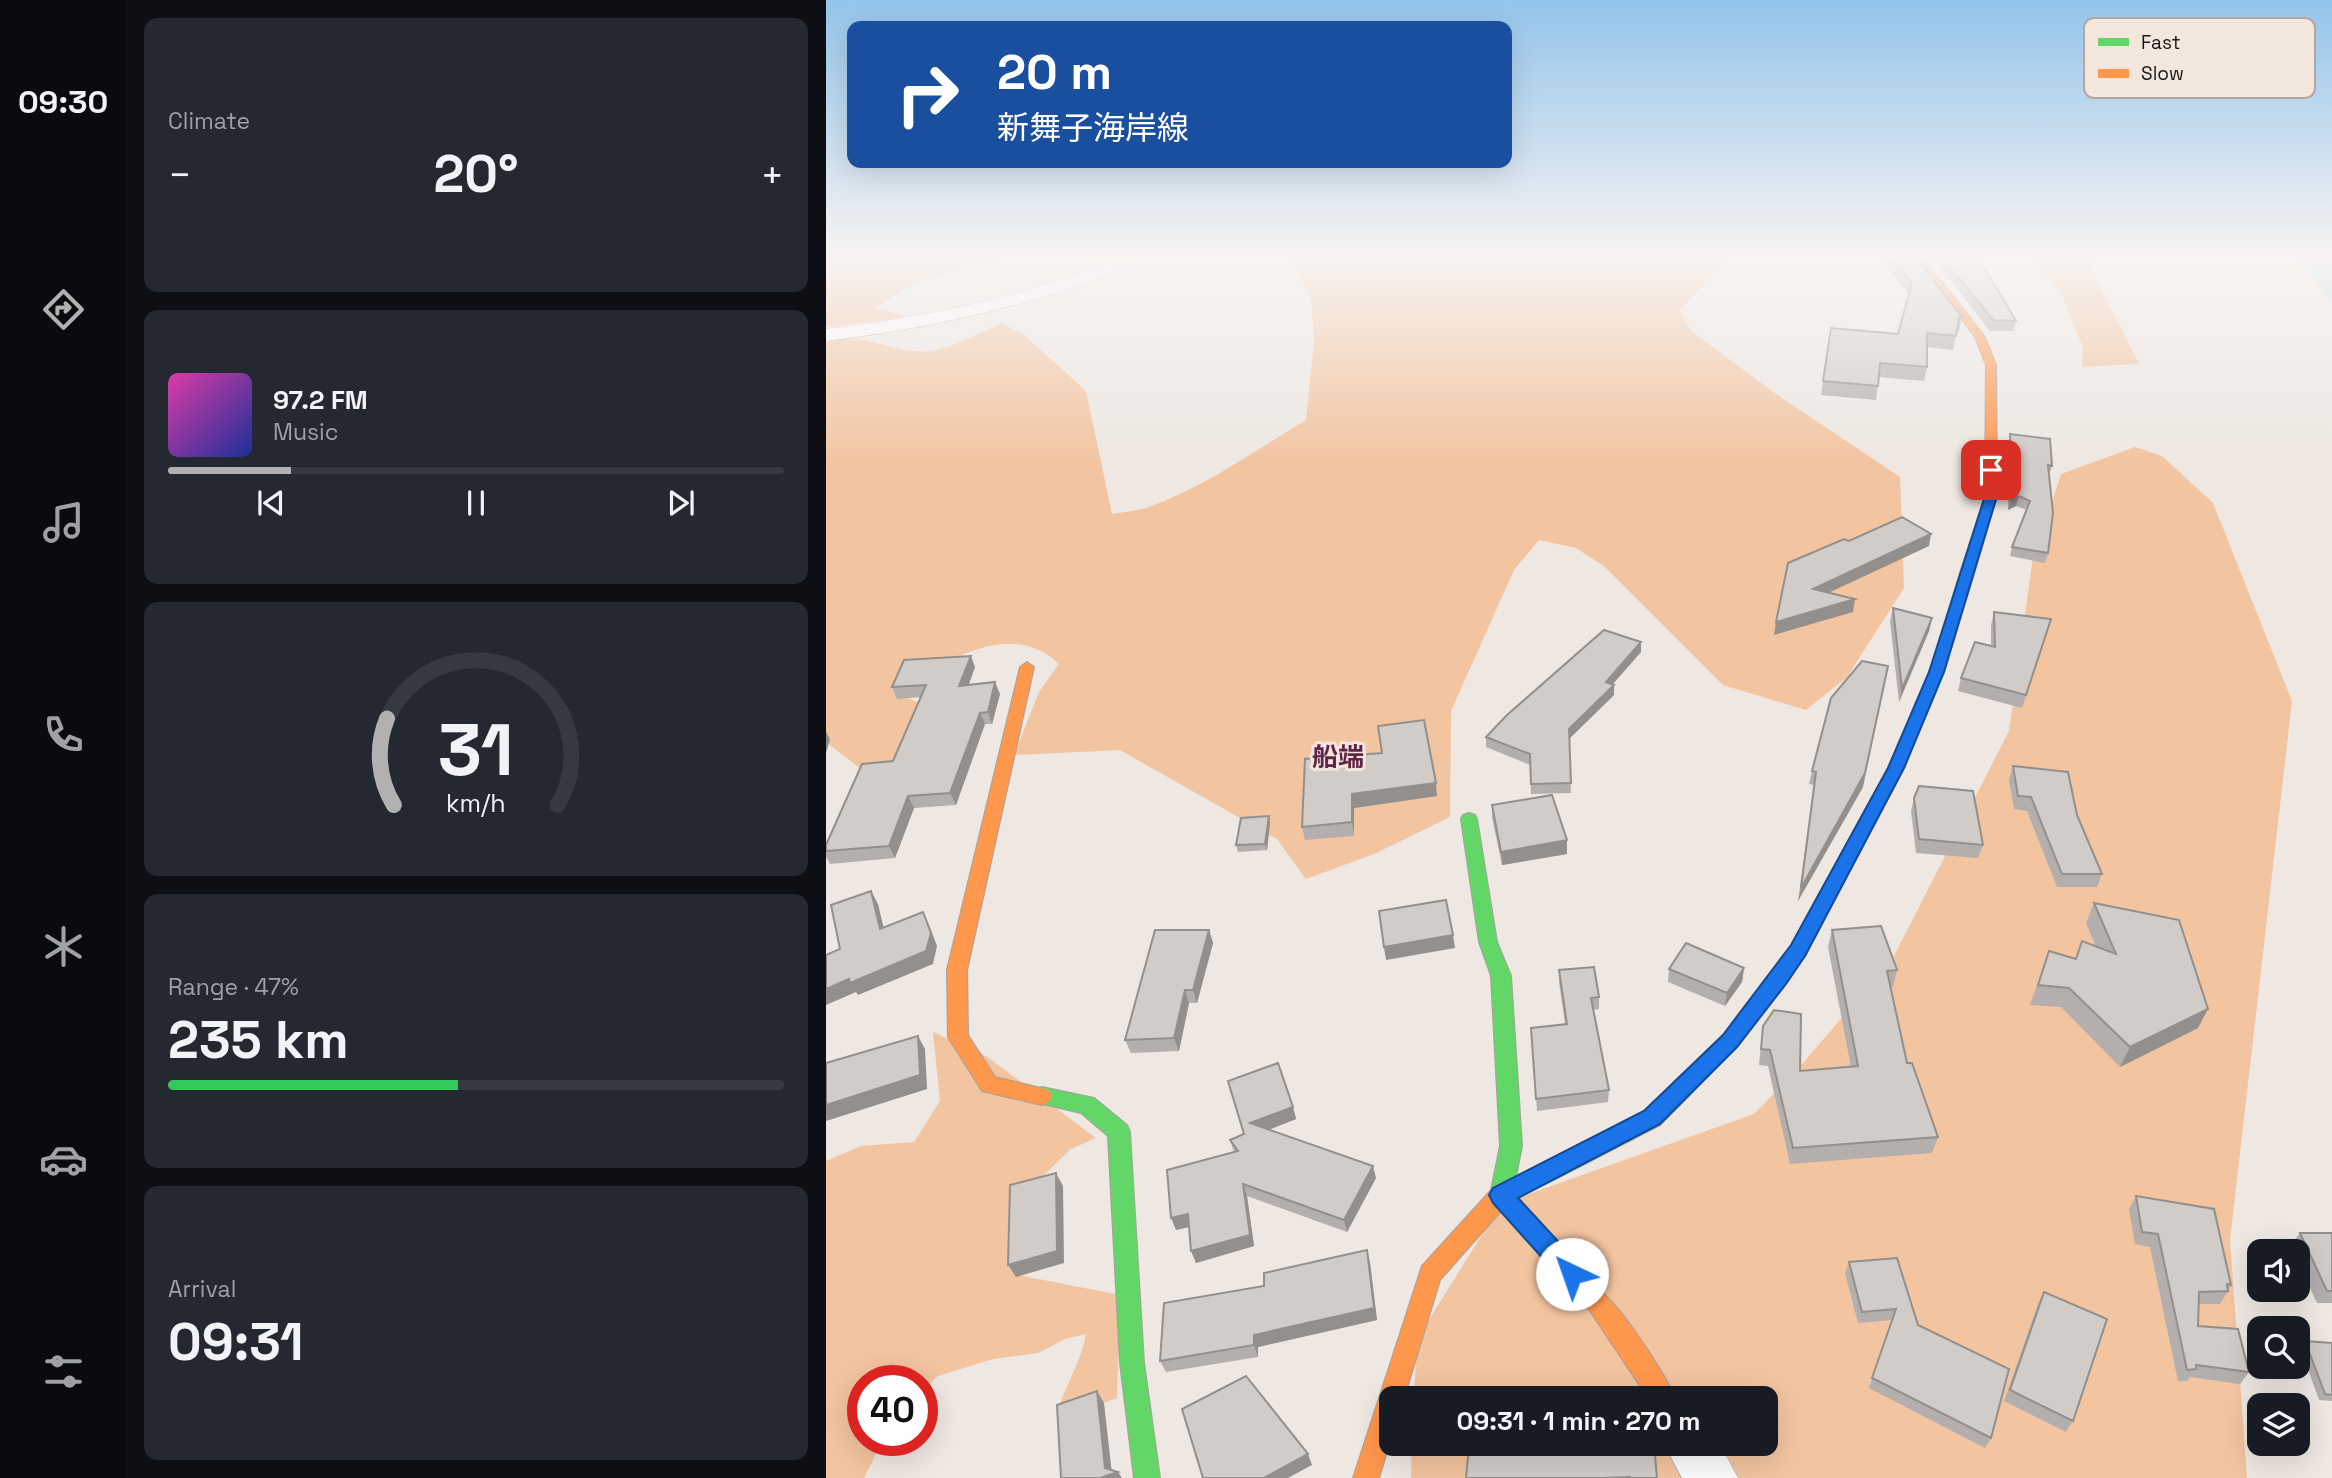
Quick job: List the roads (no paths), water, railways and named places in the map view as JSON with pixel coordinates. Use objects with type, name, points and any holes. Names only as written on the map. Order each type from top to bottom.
[{"type":"main road","points":[[1366,1478],[1430,1274],[1501,1195],[1652,1118],[1730,1041],[1798,951],[1896,768],[1937,672],[1991,496],[1991,365],[1980,337],[1971,326]]},
{"type":"main road","points":[[1027,667],[957,970],[958,1037],[989,1085],[1087,1105],[1119,1132],[1132,1363],[1147,1478]]},
{"type":"main road","points":[[1469,819],[1488,942],[1501,976],[1511,1146],[1501,1195]]},
{"type":"main road","points":[[1501,1195],[1608,1314],[1654,1386]]},
{"type":"street","points":[[826,335],[905,326]]},
{"type":"street","points":[[1698,1456],[1712,1478]]},
{"type":"district","name":"船端","points":[[1338,757]]}]
